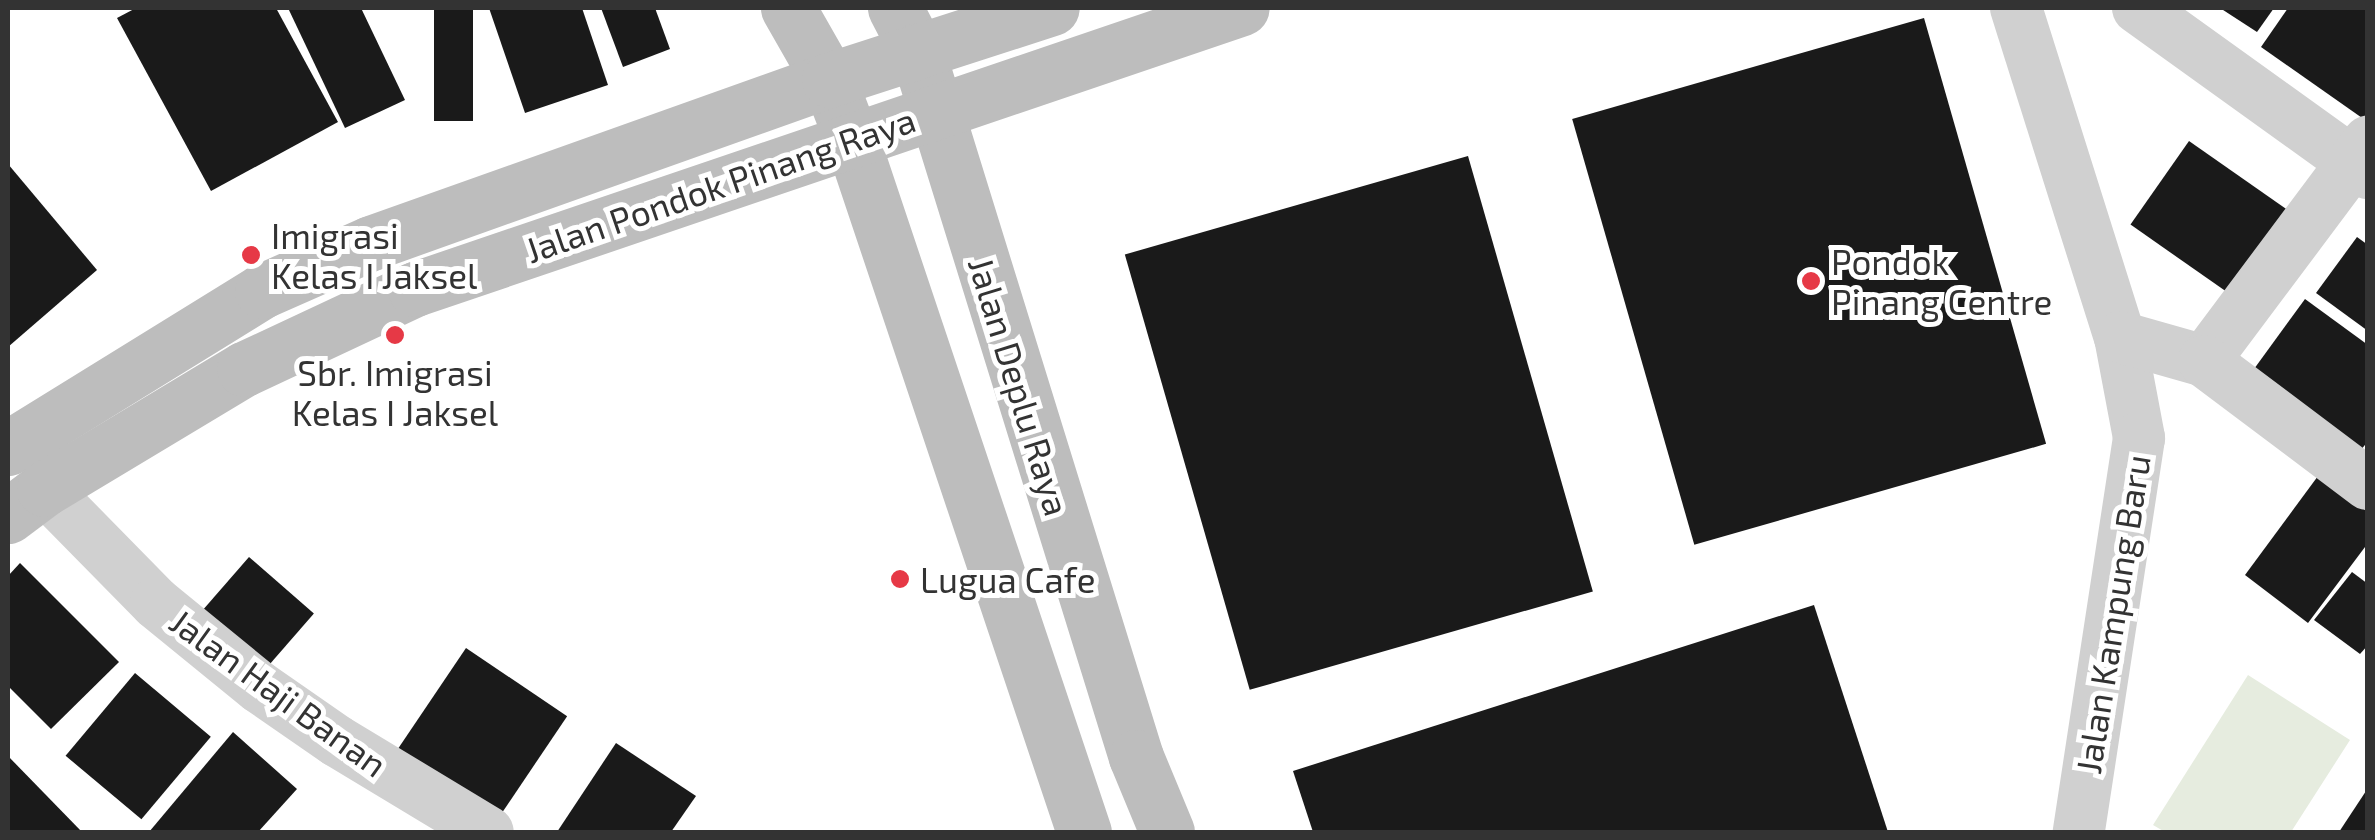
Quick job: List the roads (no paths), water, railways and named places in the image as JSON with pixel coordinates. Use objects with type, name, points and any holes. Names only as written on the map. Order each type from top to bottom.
[{"type":"main road","points":[[788,8],[828,80],[852,140],[1084,832]]},
{"type":"main road","name":"Jalan Pondok Pinang Raya","points":[[8,448],[262,291],[430,221],[828,80],[906,29],[1052,8]]},
{"type":"main road","name":"Jalan Pondok Pinang Raya","points":[[26,502],[244,369],[414,290],[933,110],[1242,8]]},
{"type":"main road","name":"Jalan Deplu Raya","points":[[906,29],[1136,757],[1167,832]]},
{"type":"street","name":"Jalan Kampung Baru","points":[[2016,8],[2120,338],[2139,438],[2080,832]]},
{"type":"street","points":[[2138,8],[2362,158],[2204,361]]},
{"type":"street","points":[[2120,338],[2204,361],[2368,484]]},
{"type":"street","name":"Jalan Haji Banan","points":[[26,502],[258,687],[337,741],[488,832]]},
{"type":"place","name":"Imigrasi Kelas I Jaksel","points":[[251,255]]},
{"type":"place","name":"Pondok Pinang Centre","points":[[1811,281]]},
{"type":"place","name":"Sbr. Imigrasi Kelas I Jaksel","points":[[395,335]]},
{"type":"place","name":"Lugua Cafe","points":[[900,579]]}]
